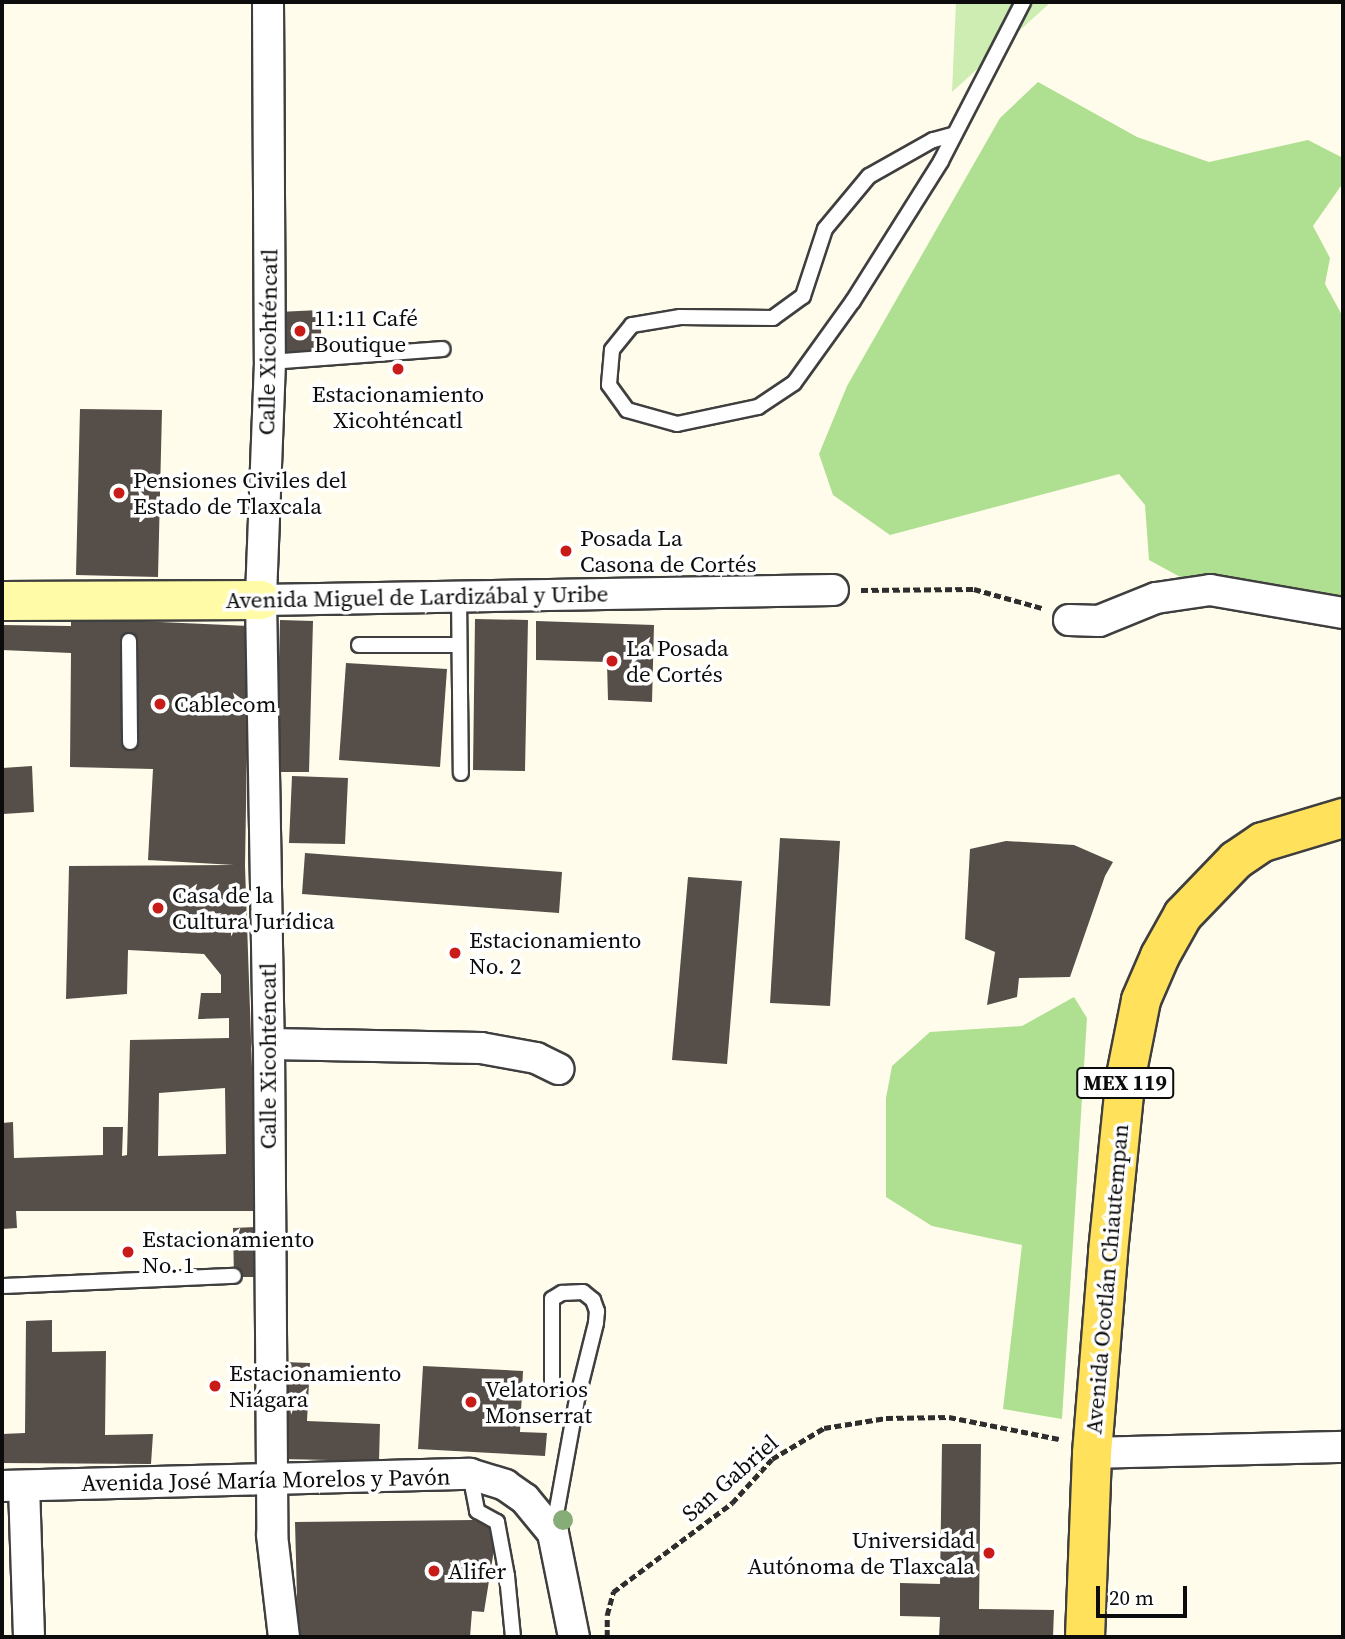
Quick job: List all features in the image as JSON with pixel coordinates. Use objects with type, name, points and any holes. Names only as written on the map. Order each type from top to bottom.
[{"type":"main road","name":"Avenida Ocotlán Chiautempan","points":[[1085,1637],[1092,1453],[1126,1076],[1141,1000],[1160,956],[1183,915],[1236,860],[1264,842],[1343,818]]},
{"type":"street","name":"Calle Xicohténcatl","points":[[268,2],[270,362],[261,600],[269,1044],[263,1274],[272,1535],[284,1637]]},
{"type":"street","name":"Avenida Miguel de Lardizábal y Uribe","points":[[2,601],[128,610],[261,600],[833,590]]},
{"type":"street","points":[[1069,620],[1099,621],[1156,598],[1210,590],[1343,613]]},
{"type":"street","points":[[269,1044],[481,1048],[536,1058],[559,1069]]},
{"type":"street","points":[[1092,1453],[1343,1447]]},
{"type":"street","name":"Avenida José María Morelos y Pavón","points":[[13,1486],[470,1475],[505,1485],[525,1499],[553,1533]]},
{"type":"street","points":[[13,1486],[29,1637]]},
{"type":"street","points":[[553,1533],[574,1637]]},
{"type":"lane","points":[[952,135],[933,139],[869,176],[825,229],[803,296],[774,318],[680,317],[632,325],[612,350],[609,385],[627,410],[677,424],[758,407],[794,383],[853,301],[941,161],[952,135],[1023,2]]},
{"type":"lane","points":[[270,362],[443,349]]},
{"type":"lane","points":[[459,596],[461,773]]},
{"type":"lane","points":[[129,641],[130,742]]},
{"type":"lane","points":[[359,645],[459,645]]},
{"type":"lane","points":[[2,1286],[234,1276]]},
{"type":"lane","points":[[552,1387],[552,1299],[562,1293],[583,1292],[593,1300],[597,1311],[596,1323],[578,1399],[553,1533]]},
{"type":"lane","points":[[470,1475],[477,1511],[497,1522],[507,1576],[513,1637]]},
{"type":"path","points":[[833,590],[974,589],[1031,603],[1069,620]]},
{"type":"path","name":"San Gabriel","points":[[607,1637],[607,1615],[613,1592],[732,1503],[772,1459],[824,1428],[886,1418],[949,1417],[1051,1435],[1092,1453]]},
{"type":"green space","points":[[956,2],[1051,2],[952,92]]},
{"type":"green space","points":[[1038,82],[1137,137],[1209,162],[1308,140],[1343,158],[1343,183],[1313,226],[1330,258],[1325,284],[1343,317],[1343,598],[1184,579],[1149,560],[1145,505],[1119,474],[890,535],[833,495],[819,454],[847,386],[1000,118]]},
{"type":"green space","points":[[1074,997],[1087,1018],[1062,1419],[1003,1409],[1022,1245],[932,1226],[886,1197],[886,1098],[892,1066],[930,1032],[1022,1026]]},
{"type":"building","name":"11:11 Café Boutique","points":[[320,310],[322,350],[281,352],[278,312]]},
{"type":"building","name":"Pensiones Civiles del Estado de Tlaxcala","points":[[80,409],[162,410],[158,577],[76,575]]},
{"type":"building","points":[[71,618],[249,626],[245,866],[257,1211],[16,1211],[17,1228],[2,1229],[2,1123],[13,1122],[14,1158],[103,1155],[103,1127],[123,1127],[122,1156],[127,1155],[130,1040],[229,1038],[229,1018],[198,1019],[201,993],[221,993],[221,975],[204,954],[128,950],[127,994],[66,999],[69,866],[234,865],[148,860],[153,769],[70,767],[71,653],[2,650],[2,625],[71,626]],"holes":[[[225,1088],[226,1154],[158,1156],[159,1093]]]},
{"type":"building","points":[[475,619],[528,620],[525,771],[473,770]]},
{"type":"building","points":[[280,620],[313,621],[309,772],[276,772]]},
{"type":"building","name":"La Posada de Cortés","points":[[536,621],[654,625],[652,702],[608,700],[607,662],[536,660]]},
{"type":"building","points":[[346,663],[447,669],[440,767],[339,760]]},
{"type":"building","points":[[32,766],[34,812],[3,814],[2,768]]},
{"type":"building","points":[[292,776],[348,778],[345,844],[289,843]]},
{"type":"building","points":[[780,838],[840,841],[830,1006],[770,1003]]},
{"type":"building","points":[[1006,841],[1074,845],[1113,862],[1105,876],[1070,977],[1019,978],[1017,997],[987,1005],[995,952],[965,939],[970,849]]},
{"type":"building","points":[[305,853],[562,872],[559,913],[302,894]]},
{"type":"building","points":[[688,877],[742,881],[727,1064],[672,1060]]},
{"type":"building","points":[[257,1227],[257,1277],[234,1277],[233,1228]]},
{"type":"building","points":[[52,1320],[52,1352],[106,1351],[105,1435],[153,1434],[151,1464],[2,1463],[2,1434],[25,1433],[26,1321]]},
{"type":"building","points":[[283,1362],[310,1363],[307,1421],[380,1424],[379,1461],[280,1459]]},
{"type":"building","name":"Velatorios Monserrat","points":[[423,1366],[523,1371],[520,1432],[547,1433],[545,1456],[418,1449]]},
{"type":"building","points":[[942,1444],[981,1444],[979,1609],[1054,1610],[1053,1637],[939,1637],[940,1617],[900,1616],[900,1583],[940,1584]]},
{"type":"building","points":[[474,1520],[497,1531],[484,1612],[472,1611],[470,1637],[298,1636],[295,1522]]},
{"type":"place","name":"11:11 Café Boutique","points":[[300,331]]},
{"type":"place","name":"Estacionamiento Xicohténcatl","points":[[398,369]]},
{"type":"place","name":"Pensiones Civiles del Estado de Tlaxcala","points":[[119,493]]},
{"type":"place","name":"Posada La Casona de Cortés","points":[[566,551]]},
{"type":"place","name":"La Posada de Cortés","points":[[612,661]]},
{"type":"place","name":"Cablecom","points":[[160,704]]},
{"type":"place","name":"Casa de la Cultura Jurídica","points":[[158,908]]},
{"type":"place","name":"Estacionamiento No. 2","points":[[455,953]]},
{"type":"place","name":"Estacionamiento No. 1","points":[[128,1252]]},
{"type":"place","name":"Estacionamiento Niágara","points":[[215,1386]]},
{"type":"place","name":"Velatorios Monserrat","points":[[471,1402]]},
{"type":"place","name":"Universidad Autónoma de Tlaxcala","points":[[989,1553]]},
{"type":"place","name":"Alifer","points":[[434,1571]]}]
